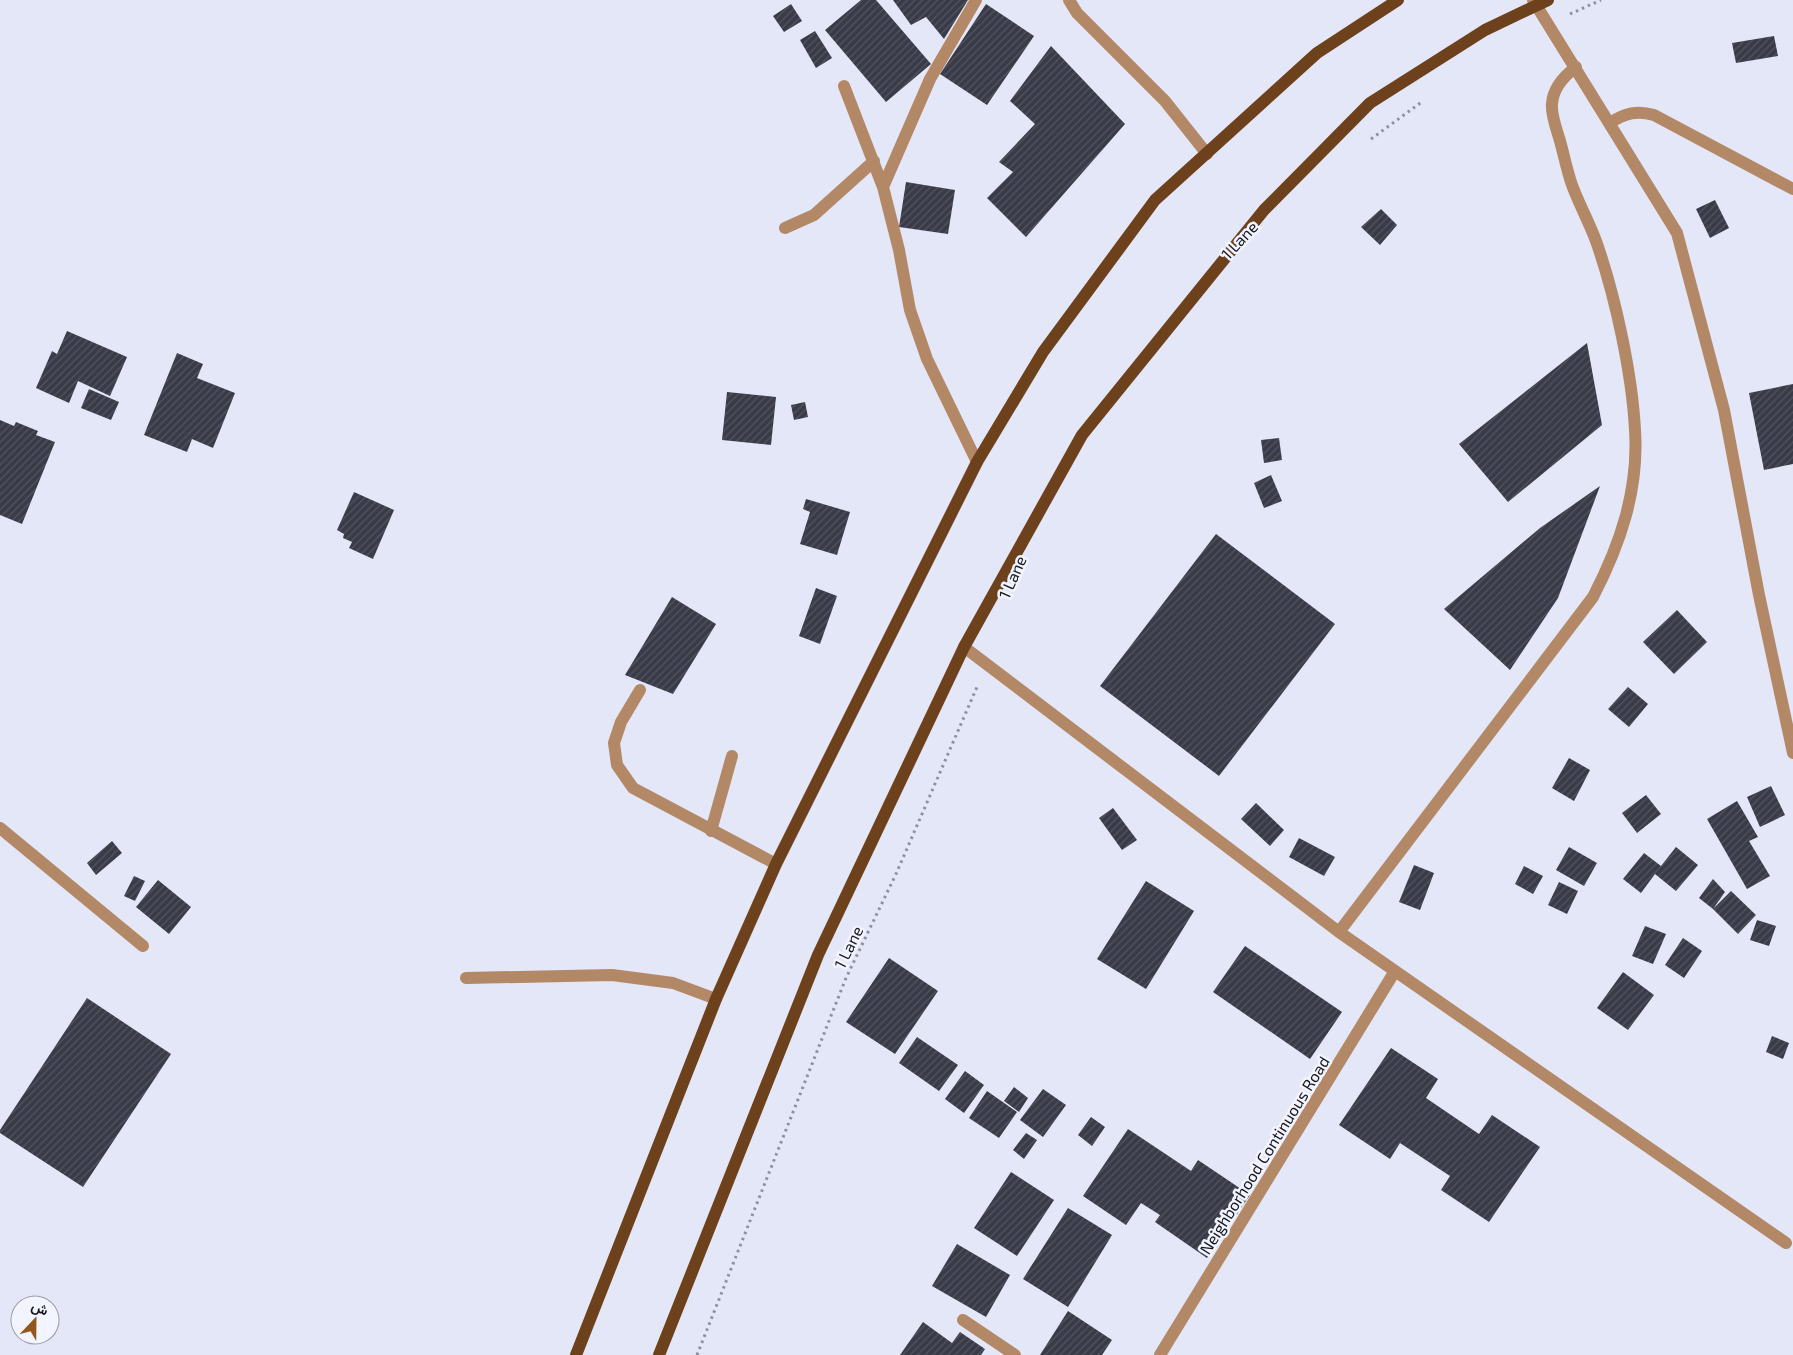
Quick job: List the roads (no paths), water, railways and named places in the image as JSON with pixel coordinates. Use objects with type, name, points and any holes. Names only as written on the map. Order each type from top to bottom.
[{"type":"main road","points":[[576,1355],[716,998],[776,864],[977,462],[1043,352],[1155,200],[1317,53],[1398,0]]},
{"type":"main road","points":[[659,1355],[818,955],[964,647],[1082,435],[1264,210],[1370,103],[1485,30],[1540,2]]},
{"type":"street","points":[[883,187],[930,79],[976,0]]},
{"type":"street","points":[[1069,0],[1076,13],[1165,101],[1206,154]]},
{"type":"street","points":[[1540,2],[1550,25],[1677,233],[1724,410],[1759,595],[1793,753]]},
{"type":"street","points":[[1338,932],[1593,597],[1609,566],[1622,534],[1630,500],[1635,465],[1636,431],[1632,396],[1614,306],[1596,241],[1572,184],[1554,121],[1552,104],[1556,89],[1565,75],[1576,67]]},
{"type":"street","points":[[844,86],[883,187],[899,250],[910,310],[927,359],[977,462]]},
{"type":"street","points":[[1610,123],[1632,112],[1654,115],[1793,189]]},
{"type":"street","points":[[785,228],[814,215],[874,161]]},
{"type":"street","points":[[964,647],[1338,932],[1786,1243]]},
{"type":"street","points":[[640,690],[621,722],[614,743],[617,764],[633,788],[776,864]]},
{"type":"street","points":[[711,831],[732,756]]},
{"type":"street","points":[[0,828],[143,946]]},
{"type":"street","name":"Neighborhood Continuous Road","points":[[1160,1355],[1396,971]]},
{"type":"street","points":[[466,978],[612,975],[673,983],[716,998]]},
{"type":"street","points":[[963,1320],[1008,1353]]}]
